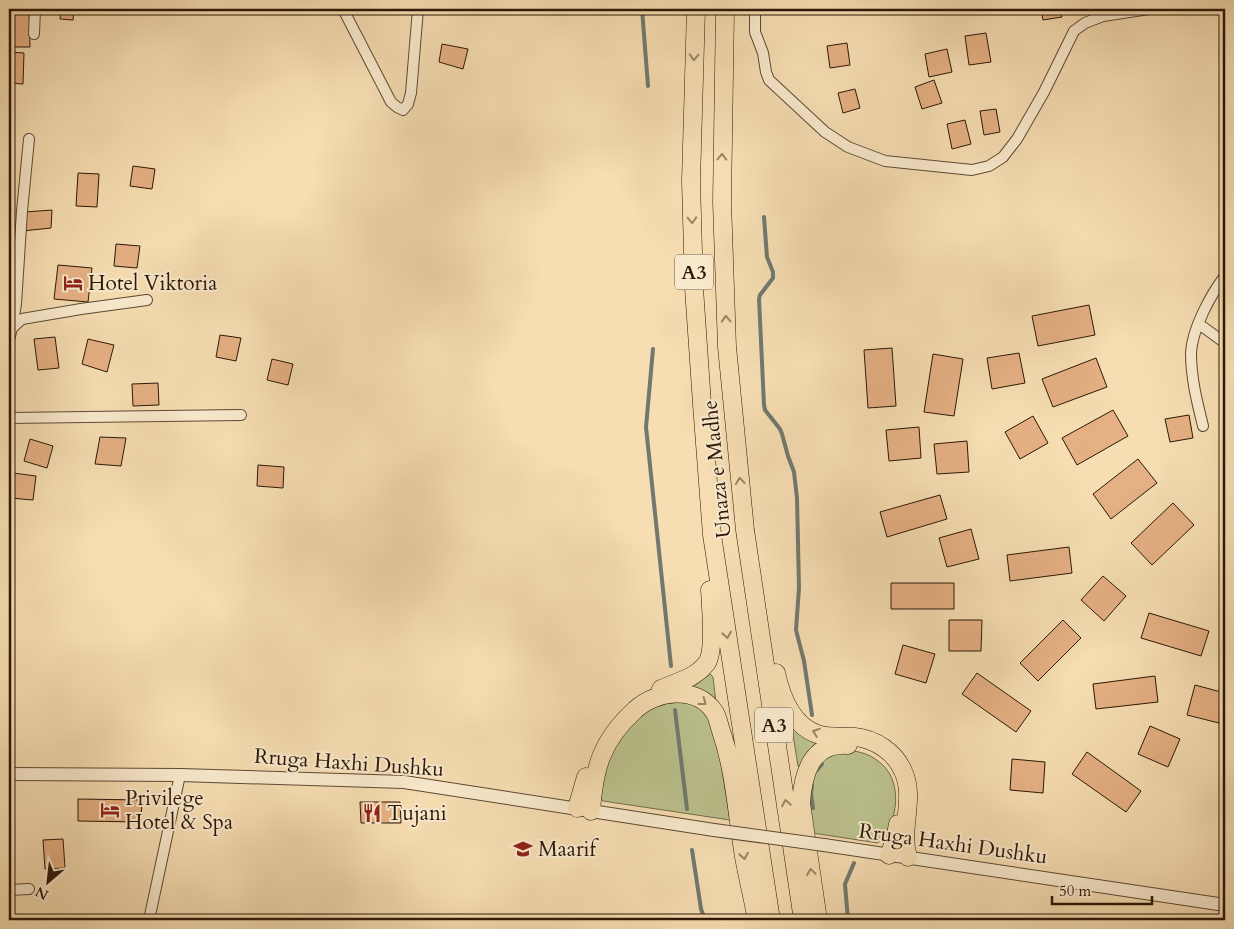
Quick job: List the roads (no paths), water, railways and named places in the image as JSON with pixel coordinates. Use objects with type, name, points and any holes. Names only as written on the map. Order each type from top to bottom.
[{"type":"highway","name":"Unaza e Madhe","points":[[696,9],[691,190],[696,308],[712,535],[771,920]]},
{"type":"highway","name":"Unaza e Madhe","points":[[725,9],[722,202],[727,347],[745,530],[803,920]]},
{"type":"highway","points":[[745,530],[764,603],[772,656],[780,690],[787,706],[796,719],[806,728],[816,733],[870,740],[890,753],[897,761],[903,770],[907,782],[904,848],[908,857]]},
{"type":"highway","points":[[584,809],[583,785],[590,767],[606,735],[630,706],[648,694],[684,680],[707,663],[711,652],[710,573],[712,535]]},
{"type":"highway","points":[[584,809],[593,786],[600,758],[617,730],[638,706],[666,694],[682,693],[695,696],[706,703],[715,713],[728,751],[744,859],[757,920]]},
{"type":"highway","points":[[818,920],[801,803],[802,786],[806,771],[822,750],[841,744],[854,746],[880,755],[889,764],[897,778],[901,792],[901,806],[889,855]]},
{"type":"street","points":[[34,9],[34,34]]},
{"type":"street","points":[[343,9],[391,102],[397,108],[403,110],[408,104],[411,94],[418,9]]},
{"type":"street","points":[[755,9],[755,32],[763,53],[769,80],[825,132],[848,147],[885,161],[972,170],[989,166],[1003,157],[1044,92],[1074,31],[1085,23],[1103,16],[1149,9]]},
{"type":"street","points":[[9,340],[16,304],[29,139]]},
{"type":"street","points":[[1203,426],[1194,385],[1191,353],[1193,339],[1216,288],[1225,276]]},
{"type":"street","points":[[12,328],[22,319],[147,300]]},
{"type":"street","points":[[1199,324],[1225,343]]},
{"type":"street","points":[[9,418],[241,415]]},
{"type":"street","name":"Rruga Haxhi Dushku","points":[[9,774],[180,775],[404,782],[714,830],[1225,905]]},
{"type":"street","points":[[149,920],[180,775]]},
{"type":"street","points":[[9,890],[29,889]]},
{"type":"waterway","points":[[642,9],[648,86]]},
{"type":"waterway","points":[[764,217],[767,257],[773,272],[773,278],[759,299],[764,405],[765,410],[780,429],[794,472],[797,498],[799,588],[796,630],[804,661],[812,715]]},
{"type":"waterway","points":[[653,349],[646,427],[671,666]]},
{"type":"waterway","points":[[675,710],[687,809]]},
{"type":"waterway","points":[[816,771],[822,764]]},
{"type":"waterway","points":[[812,785],[813,808]]},
{"type":"waterway","points":[[692,850],[701,909],[705,920]]},
{"type":"waterway","points":[[848,920],[845,884],[854,863]]},
{"type":"place","name":"Hotel Viktoria","points":[[73,283]]},
{"type":"place","name":"Privilege Hotel & Spa","points":[[110,810]]},
{"type":"place","name":"Tujani","points":[[372,813]]},
{"type":"place","name":"Maarif","points":[[523,849]]}]
